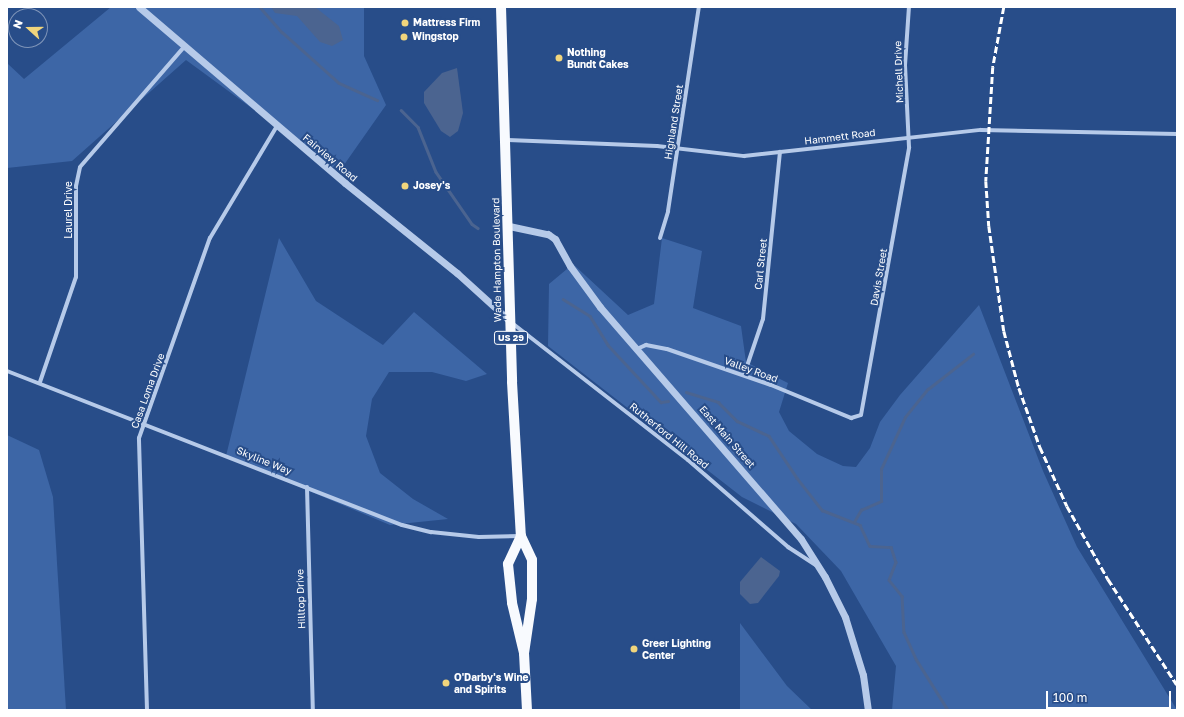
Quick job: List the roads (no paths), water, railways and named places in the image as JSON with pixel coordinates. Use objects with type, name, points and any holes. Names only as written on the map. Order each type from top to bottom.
[{"type":"main road","name":"Wade Hampton Boulevard","points":[[501,7],[509,226],[510,321],[521,536],[532,560],[532,599],[524,653]]},
{"type":"main road","name":"Wade Hampton Boulevard","points":[[521,536],[508,564],[512,603],[524,653],[527,710]]},
{"type":"street","name":"Fairview Road","points":[[138,7],[277,126],[457,273],[510,321]]},
{"type":"street","name":"Highland Street","points":[[660,238],[668,211],[699,7]]},
{"type":"street","name":"Michell Drive","points":[[908,7],[905,65],[909,137]]},
{"type":"street","name":"Laurel Drive","points":[[40,382],[76,277],[76,186],[80,167],[184,47]]},
{"type":"street","name":"Casa Loma Drive","points":[[147,710],[138,470],[139,438],[210,238],[277,126]]},
{"type":"street","name":"Hammett Road","points":[[506,140],[678,148],[744,156],[981,130],[1177,134]]},
{"type":"street","name":"Davis Street","points":[[858,417],[864,411],[909,137]]},
{"type":"street","name":"Carl Street","points":[[744,375],[763,319],[780,152]]},
{"type":"street","name":"East Main Street","points":[[509,226],[548,234],[555,239],[588,292],[788,523],[828,582],[845,617],[863,675],[868,710]]},
{"type":"street","name":"Rutherford Hill Road","points":[[510,321],[688,460],[788,547],[816,565]]},
{"type":"street","name":"Valley Road","points":[[637,349],[646,345],[667,349],[744,375],[851,418],[858,417]]},
{"type":"street","name":"Skyline Way","points":[[7,371],[40,382],[418,530],[479,537],[521,536]]},
{"type":"street","name":"Hilltop Drive","points":[[307,487],[313,710]]},
{"type":"waterway","points":[[260,7],[282,32],[339,83],[377,100]]},
{"type":"waterway","points":[[401,110],[418,127],[436,172],[472,224],[478,228]]},
{"type":"waterway","points":[[563,299],[590,316],[608,345],[661,402],[668,401]]},
{"type":"waterway","points":[[854,522],[861,510],[881,501],[881,469],[905,417],[928,389],[973,354]]},
{"type":"waterway","points":[[686,392],[718,402],[737,421],[769,436],[797,478],[822,510],[860,525],[870,546],[891,547],[896,562],[889,580],[902,596],[904,632],[916,659],[948,710]]},
{"type":"railway","points":[[1004,7],[993,67],[986,181],[989,226],[1004,331],[1019,388],[1040,447],[1067,506],[1108,579],[1177,685]]},
{"type":"place","name":"Mattress Firm","points":[[405,23]]},
{"type":"place","name":"Wingstop","points":[[404,37]]},
{"type":"place","name":"Nothing Bundt Cakes","points":[[559,58]]},
{"type":"place","name":"Josey's","points":[[405,186]]},
{"type":"place","name":"Greer Lighting Center","points":[[634,649]]},
{"type":"place","name":"O'Darby's Wine and Spirits","points":[[446,683]]}]
